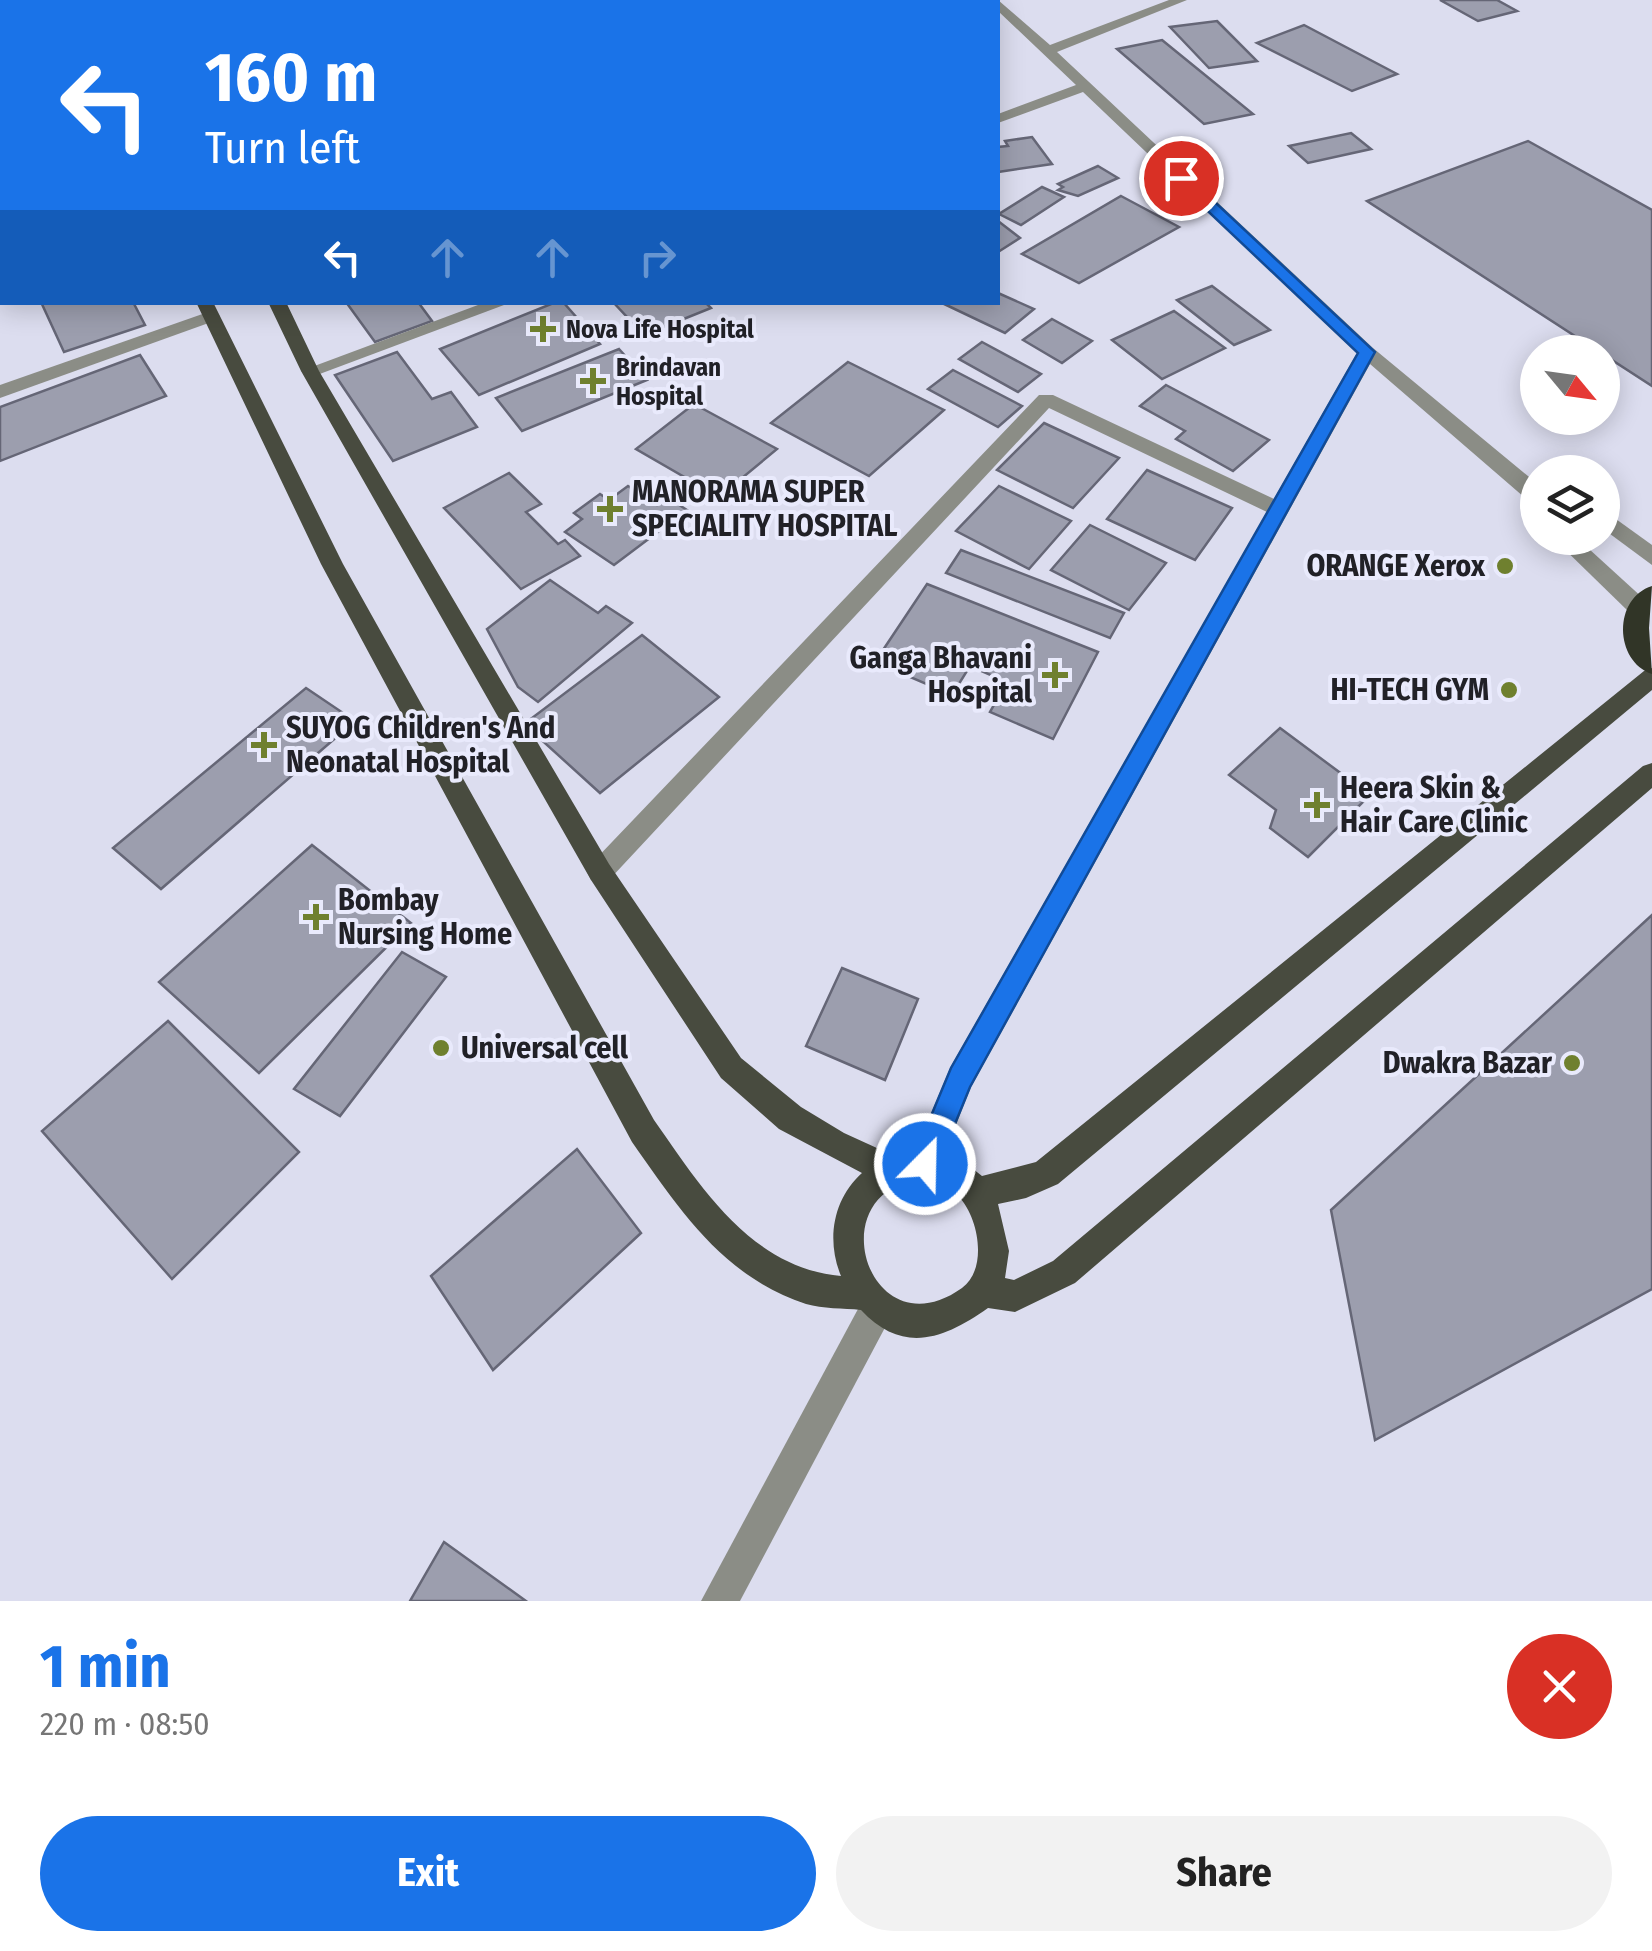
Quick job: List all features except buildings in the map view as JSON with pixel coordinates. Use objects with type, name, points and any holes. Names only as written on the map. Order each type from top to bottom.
[{"type":"highway","points":[[1645,601],[1637,643],[1652,662]]},
{"type":"main road","points":[[278,305],[310,371],[600,872],[731,1068],[790,1118],[833,1144],[889,1170]]},
{"type":"main road","points":[[207,309],[332,564],[642,1131],[704,1218],[748,1256],[810,1289],[872,1301],[916,1325],[954,1318],[984,1291],[994,1251],[986,1209],[976,1192],[961,1178],[925,1164],[889,1170],[860,1194],[846,1232],[852,1274],[872,1301]]},
{"type":"main road","points":[[976,1192],[1026,1182],[1047,1173],[1652,677]]},
{"type":"main road","points":[[984,1291],[1015,1296],[1064,1272],[1652,773]]},
{"type":"street","points":[[1047,51],[1180,0]]},
{"type":"street","points":[[1000,6],[1366,352],[1520,481]]},
{"type":"street","points":[[1000,118],[1084,86]]},
{"type":"street","points":[[310,371],[496,305]]},
{"type":"street","points":[[0,392],[207,309]]},
{"type":"street","points":[[925,1164],[960,1078],[1366,352]]},
{"type":"street","points":[[600,872],[1046,399],[1276,508]]},
{"type":"street","points":[[1620,531],[1652,557]]},
{"type":"street","points":[[1586,555],[1645,601]]},
{"type":"street","points":[[720,1601],[872,1301]]},
{"type":"place","name":"Nova Life Hospital","points":[[543,329]]},
{"type":"place","name":"Brindavan Hospital","points":[[593,381]]},
{"type":"place","name":"MANORAMA SUPER SPECIALITY HOSPITAL","points":[[610,509]]},
{"type":"place","name":"ORANGE Xerox","points":[[1505,566]]},
{"type":"place","name":"Ganga Bhavani Hospital","points":[[1055,675]]},
{"type":"place","name":"HI-TECH GYM","points":[[1509,690]]},
{"type":"place","name":"SUYOG Children's And Neonatal Hospital","points":[[264,745]]},
{"type":"place","name":"Heera Skin & Hair Care Clinic","points":[[1317,805]]},
{"type":"place","name":"Bombay Nursing Home","points":[[316,917]]},
{"type":"place","name":"Universal cell","points":[[441,1048]]},
{"type":"place","name":"Dwakra Bazar","points":[[1572,1063]]},
{"type":"route","points":[[925,1164],[960,1078],[1366,352],[1181,178]]}]
